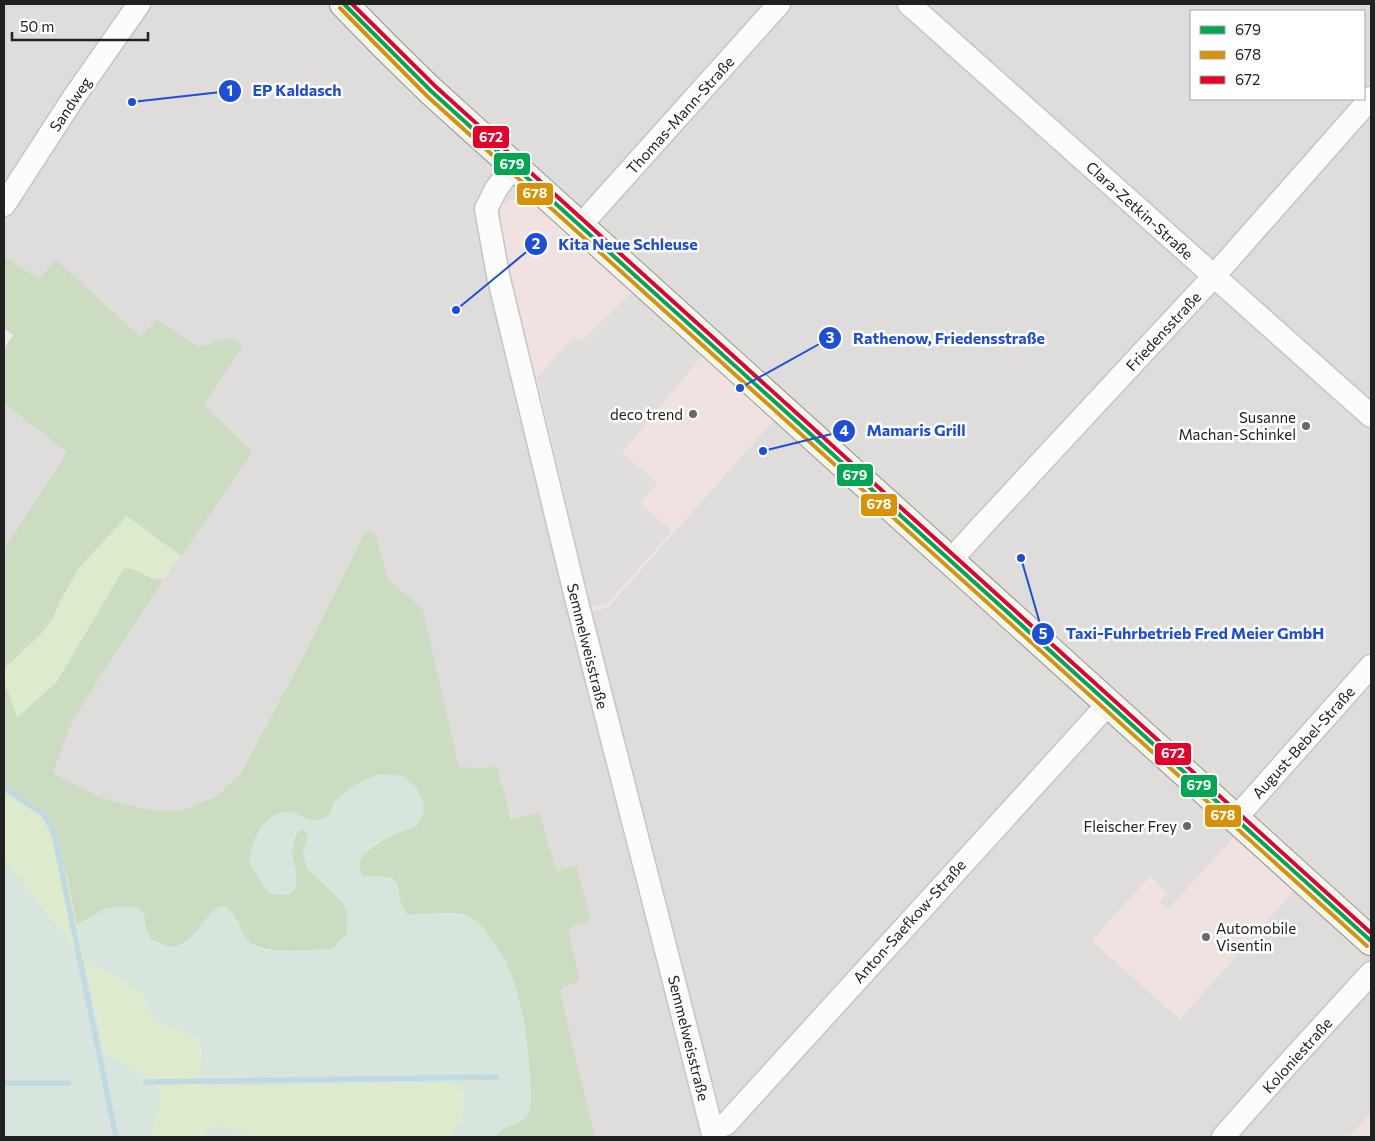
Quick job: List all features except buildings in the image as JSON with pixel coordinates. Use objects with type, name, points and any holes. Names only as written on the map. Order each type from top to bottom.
[{"type":"main road","points":[[344,4],[386,48],[513,166],[1371,941]]},
{"type":"street","name":"Sandweg","points":[[4,205],[74,97],[139,4]]},
{"type":"street","name":"Thomas-Mann-Straße","points":[[580,226],[780,4]]},
{"type":"street","name":"Clara-Zetkin-Straße","points":[[909,4],[1371,416]]},
{"type":"street","name":"Friedensstraße","points":[[951,560],[1214,276],[1371,98]]},
{"type":"street","name":"Semmelweisstraße","points":[[513,166],[496,189],[486,209],[498,275],[578,608],[713,1134]]},
{"type":"street","name":"August-Bebel-Straße","points":[[1235,818],[1371,666]]},
{"type":"street","name":"Anton-Saefkow-Straße","points":[[713,1134],[726,1124],[1108,703]]},
{"type":"street","name":"Koloniestraße","points":[[1223,1137],[1371,973]]},
{"type":"shaded area","points":[[4,4],[332,4],[530,193],[607,608],[777,416],[1238,833],[1168,910],[1159,902],[1167,892],[1127,901],[1092,941],[1180,1019],[1297,887],[1371,954],[1371,1113],[1349,1137],[595,1137],[560,991],[562,988],[580,981],[569,933],[571,927],[574,866],[556,869],[540,814],[537,813],[513,819],[483,769],[459,766],[423,609],[388,579],[376,536],[361,538],[306,651],[241,773],[217,796],[181,811],[156,811],[95,795],[53,773],[74,718],[164,579],[253,452],[204,405],[242,345],[214,341],[200,348],[157,320],[140,338],[56,259],[39,279],[4,256]]},
{"type":"shaded area","points":[[361,4],[1371,4],[1371,927],[439,83]]},
{"type":"shaded area","points":[[112,43],[137,60],[123,80],[117,76],[103,96],[108,100],[98,114],[74,97]]},
{"type":"shaded area","points":[[530,193],[777,416],[606,608],[591,611],[503,250],[500,204]]},
{"type":"shaded area","points":[[486,209],[489,276],[482,270],[470,221]]},
{"type":"shaded area","points":[[633,291],[704,354],[622,453],[658,483],[640,503],[672,531],[608,603],[591,607],[537,377],[574,336],[581,342]]},
{"type":"shaded area","points":[[4,404],[67,452],[4,549]]},
{"type":"shaded area","points":[[383,774],[403,776],[417,788],[424,804],[423,815],[417,825],[374,844],[365,852],[358,866],[360,871],[363,876],[392,878],[397,883],[401,905],[407,915],[453,913],[470,917],[481,926],[501,953],[517,990],[526,1035],[531,1102],[530,1111],[525,1118],[502,1129],[496,1137],[451,1137],[461,1118],[464,1099],[458,1085],[448,1083],[203,1086],[201,1081],[202,1056],[196,1041],[188,1035],[156,1021],[145,1000],[131,986],[85,962],[104,1052],[150,1079],[159,1088],[161,1102],[150,1137],[4,1137],[4,857],[84,960],[77,925],[106,908],[124,907],[137,908],[144,915],[150,939],[172,947],[180,946],[187,942],[212,912],[218,907],[223,906],[231,911],[247,940],[266,950],[332,949],[347,934],[348,915],[344,904],[307,868],[303,853],[308,837],[307,831],[302,829],[295,835],[292,844],[297,881],[295,889],[289,894],[269,893],[250,863],[252,846],[261,828],[271,817],[283,812],[289,812],[310,819],[321,820],[329,815],[341,796],[352,787]]},
{"type":"shaded area","points":[[1238,833],[1297,887],[1180,1019],[1092,941],[1150,876],[1167,893],[1159,902],[1168,909]]},
{"type":"shaded area","points":[[1371,1113],[1371,1137],[1349,1137]]},
{"type":"shaded area","points":[[220,1126],[255,1137],[208,1137],[206,1133],[210,1127]]},
{"type":"green space","points":[[4,256],[39,279],[56,259],[140,337],[157,320],[200,347],[221,339],[230,340],[243,346],[204,405],[253,452],[181,556],[127,516],[79,568],[60,601],[53,618],[41,634],[5,668],[4,679],[4,549],[67,452],[4,404],[4,349],[13,335],[4,328]]},
{"type":"green space","points":[[127,516],[181,556],[164,579],[154,579],[134,570],[124,568],[56,683],[17,717],[4,680],[5,668],[41,634],[53,618],[60,600],[79,568]]},
{"type":"green space","points":[[371,532],[376,536],[388,579],[423,609],[459,766],[483,769],[497,766],[512,819],[537,813],[540,814],[556,869],[574,866],[577,868],[590,917],[589,921],[571,927],[569,933],[580,981],[562,988],[560,991],[595,1137],[496,1137],[497,1132],[503,1128],[518,1123],[531,1100],[524,1020],[506,961],[477,922],[466,915],[451,913],[407,915],[401,905],[397,883],[384,877],[363,876],[359,867],[361,858],[368,851],[388,838],[417,825],[383,774],[372,777],[354,787],[336,801],[330,814],[326,817],[313,820],[282,812],[272,817],[262,827],[260,880],[269,893],[285,894],[294,890],[292,848],[294,840],[301,829],[307,831],[308,837],[303,853],[307,868],[344,904],[348,915],[347,934],[332,949],[300,951],[265,949],[256,946],[245,937],[238,921],[212,913],[189,939],[173,947],[150,939],[144,915],[137,908],[106,908],[77,925],[67,876],[46,815],[4,789],[4,680],[17,717],[56,683],[124,568],[134,570],[154,579],[164,579],[74,718],[53,773],[95,795],[156,811],[181,811],[217,796],[241,773],[306,651],[362,537],[366,533]]},
{"type":"green space","points":[[4,789],[46,815],[67,876],[85,961],[4,857]]},
{"type":"green space","points":[[85,961],[134,987],[145,1000],[157,1021],[190,1036],[198,1044],[202,1054],[203,1064],[200,1075],[203,1085],[448,1083],[458,1085],[462,1092],[464,1105],[461,1118],[451,1137],[255,1137],[236,1130],[206,1133],[208,1137],[150,1137],[161,1102],[150,1079],[104,1052]]},
{"type":"waterway","points":[[4,788],[43,814],[55,838],[116,1137]]},
{"type":"waterway","points":[[146,1082],[496,1077]]},
{"type":"waterway","points":[[4,1083],[69,1083]]},
{"type":"transit line","name":"679","points":[[344,4],[431,91],[1371,941]]},
{"type":"transit line","name":"672","points":[[352,4],[435,86],[1371,933]]},
{"type":"transit line","name":"678","points":[[340,8],[427,96],[1367,946]]},
{"type":"place","name":"EP Kaldasch","points":[[132,102]]},
{"type":"place","name":"Kita Neue Schleuse","points":[[456,310]]},
{"type":"place","name":"Rathenow, Friedensstraße","points":[[740,388]]},
{"type":"place","name":"deco trend","points":[[693,414]]},
{"type":"place","name":"Susanne Machan-Schinkel","points":[[1306,426]]},
{"type":"place","name":"Mamaris Grill","points":[[763,451]]},
{"type":"place","name":"Taxi-Fuhrbetrieb Fred Meier GmbH","points":[[1021,558]]},
{"type":"place","name":"Fleischer Frey","points":[[1187,826]]},
{"type":"place","name":"Automobile Visentin","points":[[1206,937]]}]
